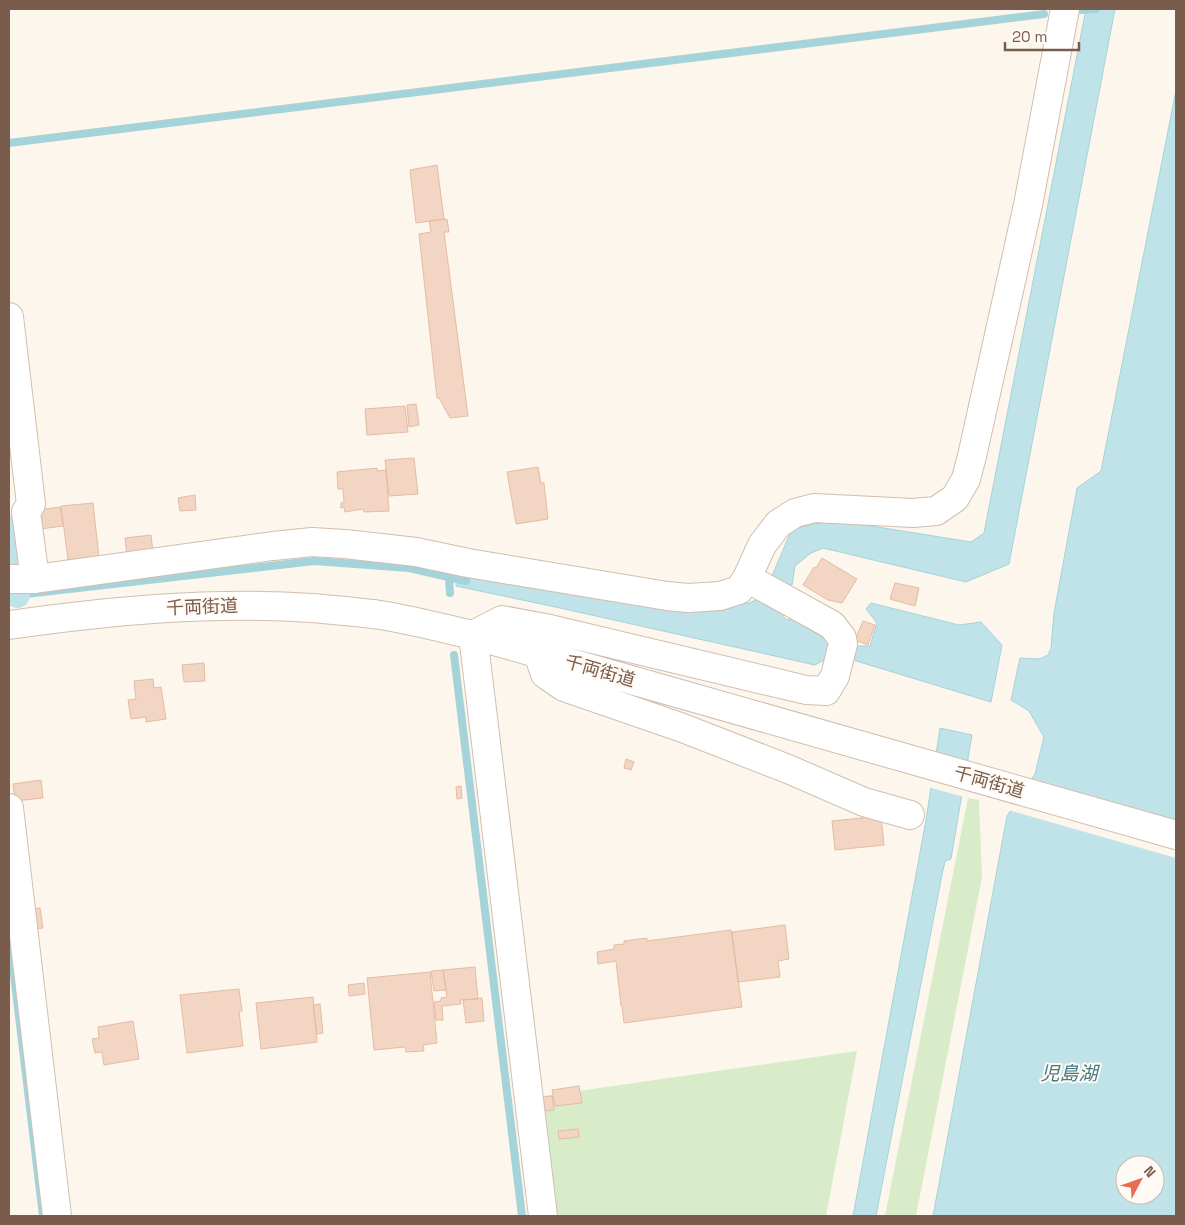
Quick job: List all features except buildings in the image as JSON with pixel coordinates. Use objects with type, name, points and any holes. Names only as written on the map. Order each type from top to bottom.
[{"type":"street","points":[[765,588],[762,545],[778,524],[795,513],[814,508],[913,514],[936,511],[955,498],[966,479],[986,399],[1028,205],[1065,9]]},
{"type":"street","points":[[9,317],[31,504],[26,512],[22,579],[273,546],[312,542],[344,544],[416,552],[468,564],[667,596],[688,598],[720,596],[739,590],[765,588],[832,625],[842,638],[835,676],[826,691],[806,690],[550,629],[502,620],[473,635],[543,1216]]},
{"type":"street","name":"千両街道","points":[[9,625],[82,615],[169,608],[228,606],[277,606],[379,615],[473,635],[1176,835]]},
{"type":"street","points":[[538,653],[545,674],[564,686],[680,727],[788,769],[864,802],[910,815]]},
{"type":"street","points":[[9,808],[57,1216]]},
{"type":"green space","points":[[968,798],[979,800],[982,877],[916,1216],[885,1216]]},
{"type":"green space","points":[[857,1051],[826,1216],[557,1216],[544,1096]]},
{"type":"water","points":[[1086,9],[1115,9],[1009,564],[966,582],[823,548],[811,553],[795,566],[792,585],[783,587],[785,612],[783,616],[787,620],[794,619],[834,645],[833,655],[815,665],[456,586],[456,572],[711,609],[749,603],[763,597],[792,529],[834,520],[971,542],[984,533]]},
{"type":"water","name":"児島湖","points":[[1176,90],[1176,1216],[933,1216],[1007,816],[1035,774],[1044,737],[1029,711],[1011,700],[1020,658],[1040,659],[1048,655],[1051,648],[1054,613],[1077,488],[1101,471]]},
{"type":"water","points":[[871,603],[959,625],[981,622],[1002,645],[991,702],[853,660],[855,646],[870,646],[877,623],[866,609]]},
{"type":"water","points":[[940,728],[972,735],[951,859],[945,861],[942,875],[876,1216],[853,1216],[926,820]]},
{"type":"pier","points":[[934,751],[970,761],[964,797],[928,787]]},
{"type":"pier","points":[[1030,778],[1176,821],[1176,858],[1008,810]]},
{"type":"waterway","points":[[1082,10],[1096,9]]},
{"type":"waterway","points":[[9,143],[1044,14]]},
{"type":"waterway","points":[[9,528],[17,595]]},
{"type":"waterway","points":[[17,595],[314,561],[409,568],[466,581]]},
{"type":"waterway","points":[[449,578],[450,593]]},
{"type":"waterway","points":[[454,655],[522,1216]]},
{"type":"waterway","points":[[9,933],[43,1216]]}]
